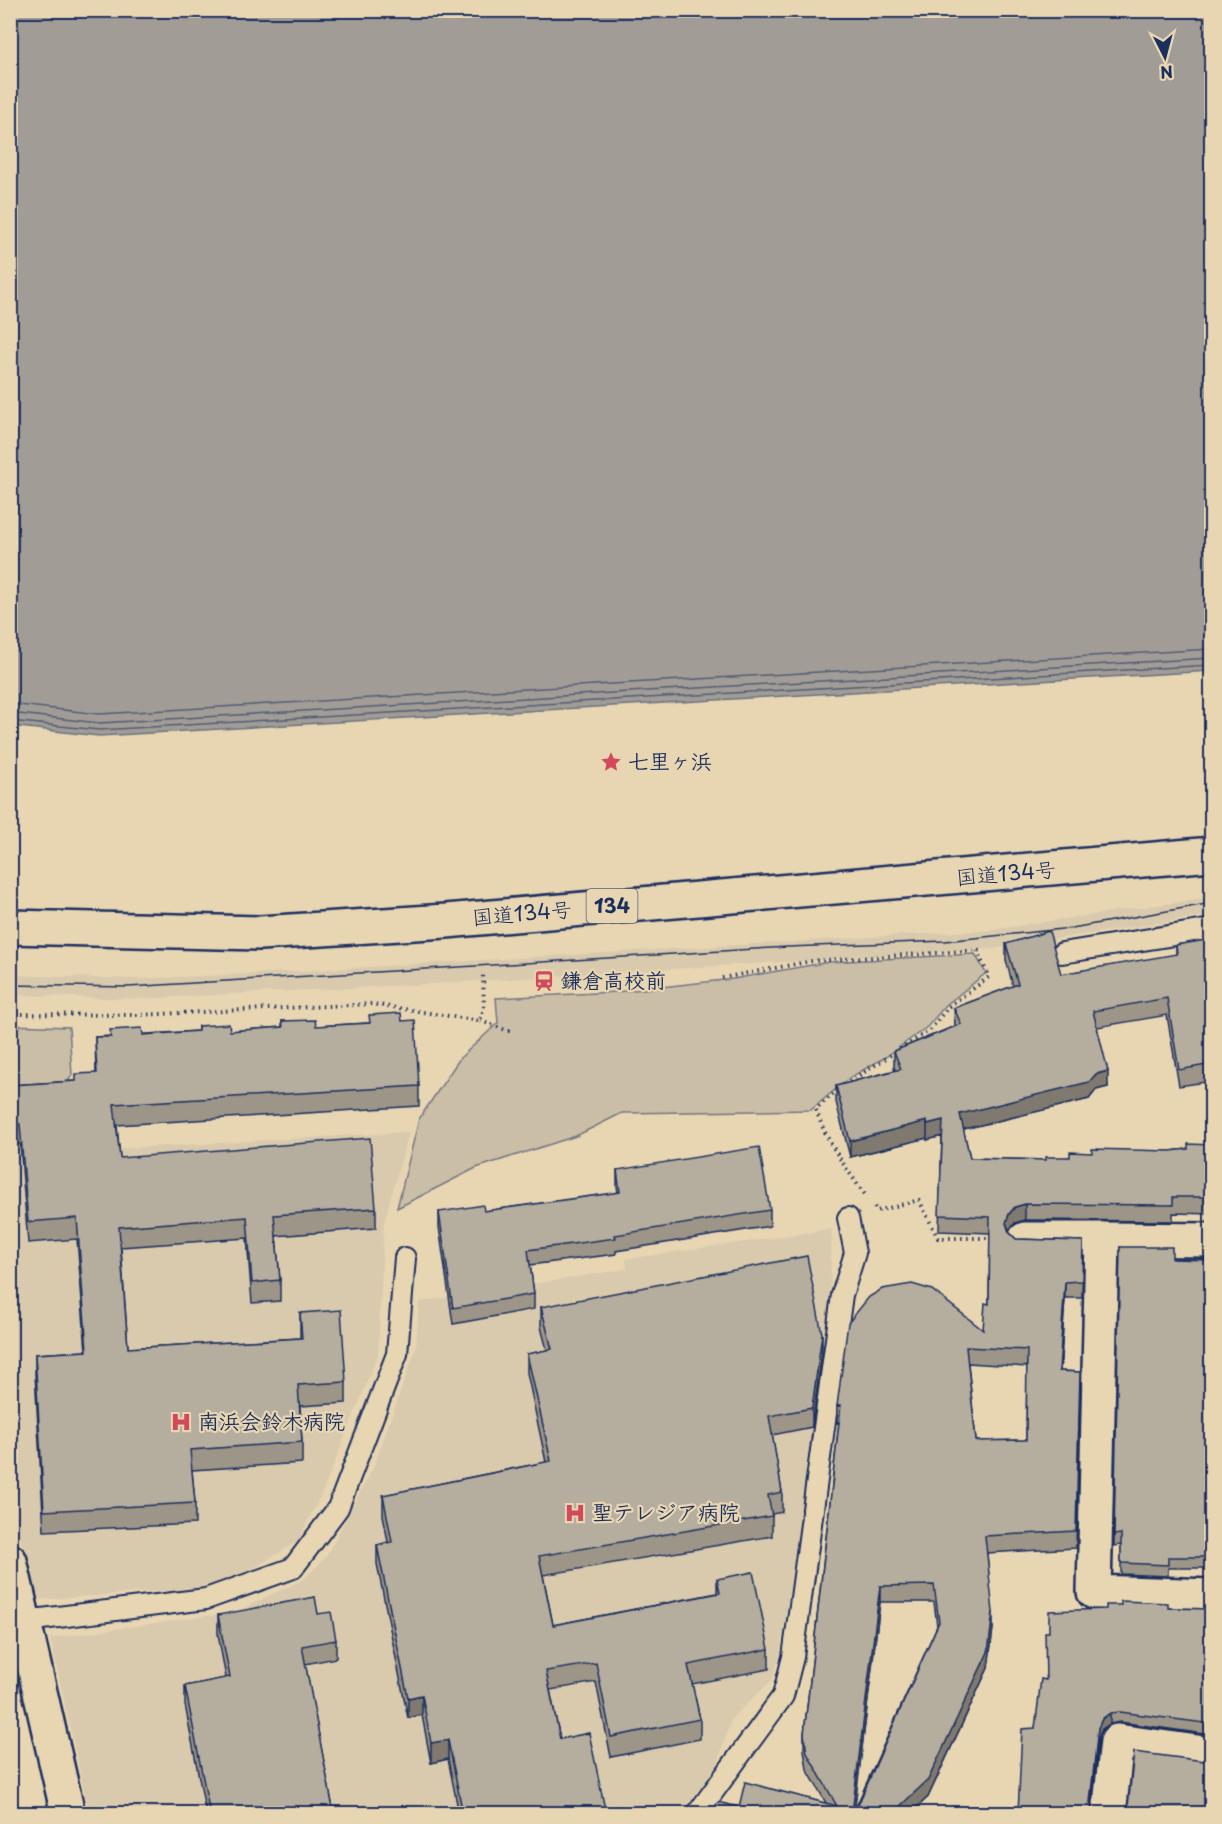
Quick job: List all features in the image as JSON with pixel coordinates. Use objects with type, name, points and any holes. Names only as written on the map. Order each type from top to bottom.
[{"type":"main road","name":"国道134号","points":[[10,927],[146,932],[283,931],[458,920],[928,881],[1212,854]]},
{"type":"main road","points":[[1024,1239],[1212,1240]]},
{"type":"main road","points":[[1102,1239],[1095,1592],[1212,1596]]},
{"type":"main road","points":[[10,1561],[68,1814]]},
{"type":"main road","points":[[1109,1814],[1117,1742],[1212,1754]]},
{"type":"lane","points":[[1062,953],[1212,929]]},
{"type":"lane","points":[[697,1814],[783,1696],[793,1657],[842,1295],[855,1253],[848,1218]]},
{"type":"lane","points":[[25,1621],[206,1599],[293,1568],[338,1508],[397,1354],[405,1258]]},
{"type":"path","points":[[722,978],[812,961],[983,950]]},
{"type":"path","points":[[977,951],[989,977],[948,1007],[930,1030],[847,1083],[816,1108],[822,1128],[835,1152],[878,1211],[919,1200],[938,1238],[1024,1239]]},
{"type":"path","points":[[480,1021],[484,1008],[483,975]]},
{"type":"path","points":[[10,1014],[138,1015],[372,1004],[480,1021],[512,1032]]},
{"type":"shaded area","points":[[1211,897],[1211,915],[992,949],[432,984],[135,999],[11,995],[11,975],[131,979],[249,974],[991,930]]},
{"type":"shaded area","points":[[975,954],[986,973],[946,1005],[927,1027],[884,1058],[849,1078],[811,1110],[622,1113],[576,1136],[476,1168],[397,1208],[419,1119],[460,1058],[498,1023],[496,998],[616,992],[733,979],[829,962]]},
{"type":"shaded area","points":[[11,1025],[69,1027],[72,1075],[65,1086],[11,1091]]},
{"type":"shaded area","name":"南浜会鈴木病院","points":[[409,1132],[384,1222],[378,1355],[324,1489],[298,1541],[238,1578],[194,1589],[35,1600],[10,1497],[10,1155]]},
{"type":"shaded area","name":"聖テレジア病院","points":[[832,1229],[829,1327],[780,1655],[772,1680],[732,1718],[716,1768],[681,1813],[89,1813],[50,1638],[235,1612],[304,1579],[326,1557],[373,1468],[416,1348],[419,1302],[627,1269],[626,1259]]},
{"type":"water","points":[[11,10],[1211,11],[1211,671],[99,736],[11,726]]},
{"type":"building","points":[[1049,931],[1061,974],[1177,954],[1176,945],[1212,939],[1212,1064],[1179,1070],[1167,998],[1093,1011],[1108,1071],[1096,1074],[1089,1082],[960,1114],[970,1158],[1046,1160],[1046,1157],[1070,1157],[1070,1152],[1092,1153],[1092,1149],[1170,1151],[1188,1149],[1188,1144],[1212,1145],[1212,1197],[1173,1197],[1173,1205],[1025,1204],[1015,1207],[1009,1214],[1006,1223],[1009,1232],[1016,1239],[1083,1241],[1082,1281],[1065,1282],[1059,1371],[1080,1372],[1076,1531],[985,1536],[993,1612],[988,1652],[928,1780],[900,1806],[906,1814],[854,1814],[939,1622],[934,1585],[880,1586],[852,1814],[711,1814],[718,1802],[739,1807],[745,1782],[837,1806],[807,1753],[804,1734],[841,1405],[837,1406],[848,1323],[869,1297],[882,1289],[912,1284],[932,1290],[983,1330],[985,1303],[989,1304],[990,1217],[939,1215],[943,1120],[927,1124],[927,1121],[850,1141],[836,1086],[901,1069],[894,1051],[961,1024],[954,1008],[1018,984],[1006,944]],"holes":[[[966,1347],[1027,1350],[1026,1440],[976,1441]]]},
{"type":"building","points":[[401,1013],[402,1021],[415,1020],[419,1086],[114,1104],[120,1158],[370,1138],[376,1208],[274,1215],[280,1280],[252,1283],[247,1217],[119,1227],[128,1348],[302,1338],[300,1313],[341,1310],[346,1382],[298,1385],[302,1442],[190,1450],[195,1503],[44,1511],[35,1354],[87,1351],[77,1218],[28,1222],[20,1124],[12,1124],[10,1085],[76,1081],[76,1074],[97,1073],[95,1037],[111,1037],[110,1030],[142,1028],[143,1035],[198,1031],[198,1026],[229,1024],[230,1031],[283,1027],[282,1021],[315,1020],[316,1026],[370,1023],[369,1015]]},
{"type":"building","points":[[759,1147],[770,1210],[615,1235],[616,1238],[528,1250],[534,1294],[453,1308],[439,1212],[483,1205],[484,1211],[620,1192],[617,1170]]},
{"type":"building","points":[[1120,1247],[1172,1247],[1172,1259],[1212,1260],[1212,1557],[1168,1557],[1168,1565],[1121,1563],[1121,1534],[1114,1535]]},
{"type":"building","points":[[807,1256],[822,1334],[812,1408],[769,1416],[782,1492],[768,1495],[772,1516],[539,1556],[553,1625],[720,1593],[717,1579],[753,1572],[769,1649],[688,1665],[700,1719],[611,1737],[596,1663],[546,1671],[560,1739],[589,1733],[606,1814],[463,1814],[448,1740],[431,1743],[422,1695],[408,1698],[377,1545],[392,1542],[383,1495],[551,1461],[527,1354],[552,1349],[541,1307]]},
{"type":"building","points":[[315,1597],[318,1614],[331,1612],[336,1640],[302,1646],[334,1814],[210,1814],[185,1686],[230,1677],[218,1615]]},
{"type":"building","points":[[1121,1601],[1168,1603],[1168,1608],[1212,1609],[1212,1724],[1120,1712],[1110,1713],[1102,1719],[1098,1728],[1090,1802],[1094,1814],[1018,1814],[1022,1729],[1035,1728],[1041,1679],[1046,1680],[1045,1632],[1049,1632],[1049,1611],[1106,1609],[1106,1605],[1121,1605]]},
{"type":"building","points":[[1134,1752],[1212,1762],[1212,1814],[1124,1814],[1128,1806]]},
{"type":"tram line","points":[[10,985],[128,987],[788,947],[945,941],[1072,928],[1212,903]]},
{"type":"place","name":"七里ヶ浜","points":[[611,762]]},
{"type":"place","name":"鎌倉高校前","points":[[544,981]]},
{"type":"place","name":"南浜会鈴木病院","points":[[181,1422]]},
{"type":"place","name":"聖テレジア病院","points":[[575,1513]]}]
